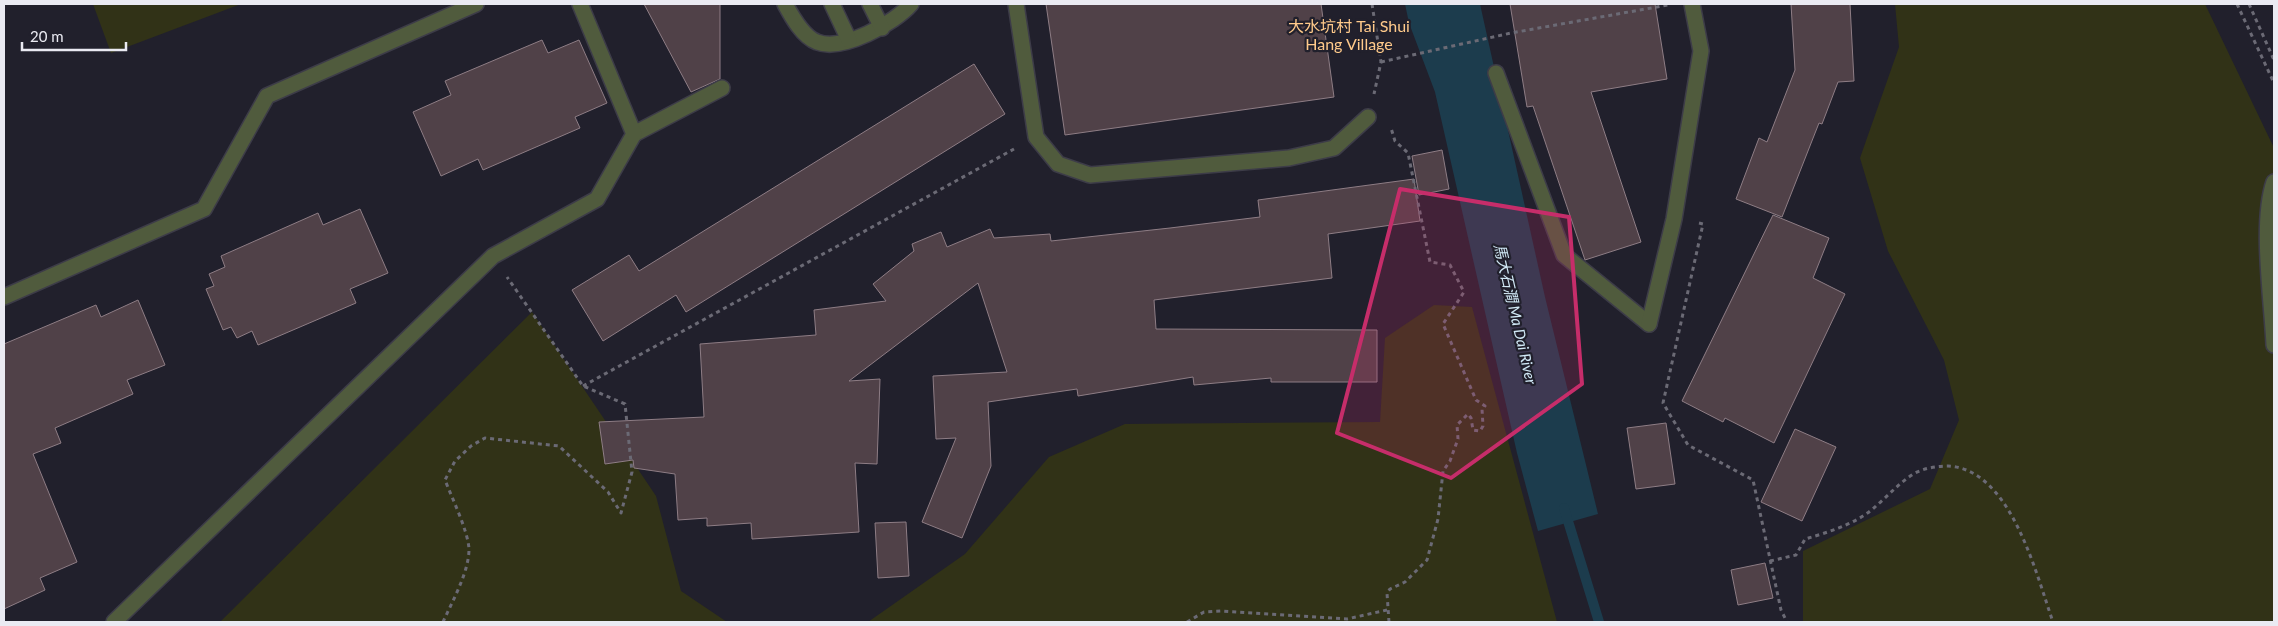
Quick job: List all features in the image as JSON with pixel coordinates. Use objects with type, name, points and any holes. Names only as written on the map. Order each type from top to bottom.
[{"type":"street","points":[[4,297],[204,209],[267,96],[476,4]]},
{"type":"street","points":[[580,4],[634,134]]},
{"type":"street","points":[[786,4],[794,21],[816,42],[826,44],[849,40],[882,28],[911,4]]},
{"type":"street","points":[[832,4],[849,40]]},
{"type":"street","points":[[870,4],[882,28]]},
{"type":"street","points":[[1016,4],[1036,136],[1058,164],[1090,175],[1289,158],[1334,148],[1368,117]]},
{"type":"street","points":[[1496,72],[1564,255],[1649,324],[1674,218],[1701,51],[1692,4]]},
{"type":"street","points":[[114,622],[493,256],[596,199],[634,134],[722,88]]},
{"type":"street","points":[[2274,182],[2269,198],[2267,228],[2274,345]]},
{"type":"path","points":[[1368,117],[1381,62],[1372,4]]},
{"type":"path","points":[[1381,62],[1511,33],[1676,4]]},
{"type":"path","points":[[2237,4],[2274,83]]},
{"type":"path","points":[[2248,4],[2274,60]]},
{"type":"path","points":[[1389,622],[1386,610],[1387,593],[1390,589],[1405,582],[1427,560],[1438,519],[1443,471],[1448,465],[1458,439],[1456,425],[1468,414],[1471,418],[1473,430],[1480,431],[1483,426],[1482,409],[1484,406],[1476,400],[1443,324],[1464,292],[1450,265],[1430,262],[1408,153],[1395,141],[1393,128]]},
{"type":"path","points":[[583,386],[1036,136]]},
{"type":"path","points":[[1674,218],[1703,224],[1663,403],[1688,445],[1753,480],[1781,610],[1787,622]]},
{"type":"path","points":[[443,622],[461,582],[469,549],[462,523],[445,480],[455,461],[470,446],[485,438],[559,446],[608,492],[621,513],[632,472],[625,404],[583,386],[493,256]]},
{"type":"path","points":[[1770,561],[1796,555],[1805,539],[1826,533],[1863,515],[1918,472],[1930,467],[1956,467],[1969,470],[1981,478],[2008,510],[2029,553],[2053,622]]},
{"type":"path","points":[[1187,622],[1204,612],[1213,611],[1347,620],[1386,610]]},
{"type":"highlighted area","points":[[1400,189],[1569,217],[1582,384],[1451,478],[1337,433]]},
{"type":"green space","points":[[93,4],[241,4],[111,53]]},
{"type":"green space","points":[[1895,4],[2205,4],[2274,148],[2274,622],[1799,622],[1803,621],[1803,551],[1930,489],[1959,420],[1944,360],[1888,251],[1860,158],[1899,47]]},
{"type":"green space","points":[[1434,305],[1472,307],[1557,622],[868,622],[965,554],[1049,457],[1125,424],[1380,422],[1385,338]]},
{"type":"green space","points":[[532,312],[656,496],[681,591],[727,622],[220,622]]},
{"type":"water","points":[[1405,4],[1480,4],[1545,297],[1598,514],[1538,531],[1517,453],[1435,92],[1409,23]]},
{"type":"building","points":[[644,4],[720,4],[720,79],[691,92]]},
{"type":"building","points":[[1046,4],[1321,4],[1334,97],[1065,135]]},
{"type":"building","points":[[1510,4],[1655,4],[1667,79],[1591,92],[1641,242],[1585,260],[1533,106],[1527,107]]},
{"type":"building","points":[[1791,4],[1850,4],[1854,81],[1838,82],[1822,124],[1819,123],[1782,217],[1736,199],[1759,138],[1767,142],[1795,70]]},
{"type":"building","points":[[542,40],[548,53],[579,40],[607,103],[575,117],[580,128],[483,170],[478,159],[441,176],[413,112],[451,95],[445,81]]},
{"type":"building","points":[[974,64],[1005,114],[686,312],[676,295],[603,341],[572,290],[629,255],[639,271]]},
{"type":"building","points":[[1442,150],[1449,189],[1419,195],[1412,156]]},
{"type":"building","points":[[1414,179],[1420,221],[1328,234],[1332,278],[1154,300],[1156,329],[1377,330],[1377,382],[1271,382],[1271,378],[1194,385],[1193,377],[1078,396],[1077,389],[988,402],[991,466],[962,538],[922,522],[956,438],[936,439],[933,376],[1007,372],[978,283],[849,381],[880,379],[877,464],[855,463],[859,532],[752,539],[751,523],[707,526],[707,518],[678,520],[675,474],[634,468],[633,460],[605,464],[599,422],[704,417],[700,344],[816,335],[814,310],[886,301],[873,284],[914,251],[912,244],[941,232],[947,247],[990,229],[994,238],[1050,234],[1051,241],[1170,228],[1260,217],[1258,200]]},
{"type":"building","points":[[360,209],[388,273],[350,289],[356,303],[258,345],[252,331],[237,338],[231,327],[223,330],[206,289],[214,286],[209,274],[225,267],[221,256],[318,213],[323,225]]},
{"type":"building","points":[[1773,215],[1829,238],[1813,278],[1845,294],[1774,443],[1725,418],[1723,422],[1682,401]]},
{"type":"building","points":[[138,300],[165,365],[127,380],[133,394],[55,428],[61,443],[33,454],[77,562],[40,578],[45,590],[4,609],[4,344],[96,305],[101,317]]},
{"type":"building","points":[[1666,423],[1675,484],[1636,489],[1627,428]]},
{"type":"building","points":[[1795,429],[1836,447],[1802,521],[1761,502]]},
{"type":"building","points":[[906,522],[909,576],[878,578],[875,523]]},
{"type":"building","points":[[1765,563],[1773,598],[1738,605],[1731,570]]},
{"type":"waterway","name":"馬大石澗 Ma Dai River","points":[[1564,508],[1599,622]]},
{"type":"district","name":"大水坑村 Tai Shui Hang Village","points":[[1349,35]]}]
